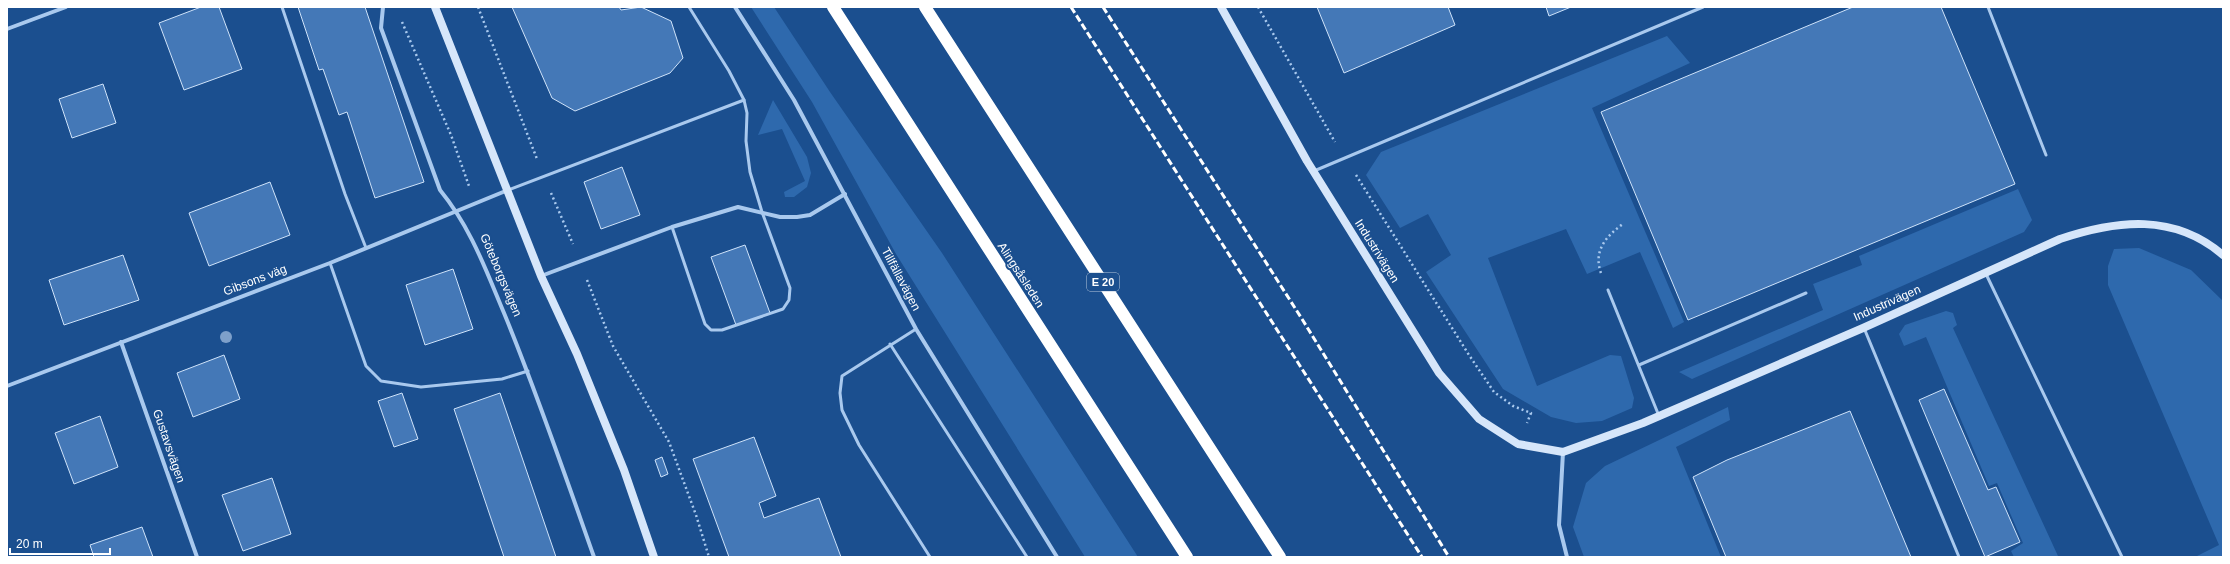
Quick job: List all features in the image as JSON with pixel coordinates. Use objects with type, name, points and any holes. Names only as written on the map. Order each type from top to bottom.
[{"type":"highway","name":"Alingsåsleden","points":[[833,7],[1187,557]]},
{"type":"highway","name":"E 20","points":[[925,7],[973,84],[1166,376],[1280,557]]},
{"type":"street","points":[[7,29],[66,7]]},
{"type":"street","name":"Göteborgsvägen","points":[[382,7],[381,28],[440,190],[458,211],[472,235],[528,370],[594,557]]},
{"type":"street","points":[[435,7],[542,276],[577,354],[624,470],[654,557]]},
{"type":"street","name":"Tillfällavägen","points":[[735,7],[794,100],[916,329],[1057,557]]},
{"type":"street","name":"Industrivägen","points":[[1221,7],[1313,171],[1439,373],[1479,418],[1518,444],[1563,452],[1660,416],[1863,328],[2060,238],[2093,228],[2125,223],[2155,225],[2183,231],[2213,246],[2223,255]]},
{"type":"street","name":"Gibsons väg","points":[[7,386],[330,263],[508,190]]},
{"type":"street","points":[[542,276],[672,227],[738,207],[780,217],[810,215],[845,194]]},
{"type":"street","name":"Gustavsvägen","points":[[121,342],[197,557]]},
{"type":"street","points":[[1563,452],[1559,525],[1567,557]]},
{"type":"lane","points":[[282,7],[345,194],[366,248]]},
{"type":"lane","points":[[672,227],[705,324],[711,330],[722,330],[783,309],[789,300],[790,288],[762,212],[750,172],[746,140],[747,113],[744,100],[729,70],[689,7]]},
{"type":"lane","points":[[1313,171],[1703,7]]},
{"type":"lane","points":[[1988,7],[2046,155]]},
{"type":"lane","points":[[508,190],[744,100]]},
{"type":"lane","points":[[330,263],[366,366],[381,380],[421,387],[502,379],[528,370]]},
{"type":"lane","points":[[1985,272],[2122,557]]},
{"type":"lane","points":[[1608,290],[1660,416]]},
{"type":"lane","points":[[1639,365],[1806,293]]},
{"type":"lane","points":[[1863,328],[1959,557]]},
{"type":"lane","points":[[916,329],[890,344],[842,376],[840,393],[842,410],[859,444],[930,557]]},
{"type":"lane","points":[[890,344],[1027,557]]},
{"type":"path","points":[[478,7],[544,176],[613,346],[669,442],[696,515],[709,557]]},
{"type":"path","points":[[1258,7],[1345,158],[1468,355],[1494,392],[1513,406],[1531,413],[1518,444]]},
{"type":"path","points":[[1608,290],[1598,265],[1598,252],[1609,234],[1623,224]]},
{"type":"shaded area","points":[[751,7],[774,7],[830,92],[942,253],[1138,557],[1085,557],[896,254],[812,102]]},
{"type":"shaded area","points":[[1667,36],[1690,63],[1592,108],[1684,322],[1673,328],[1640,252],[1587,274],[1566,229],[1488,258],[1537,386],[1610,355],[1621,356],[1634,398],[1632,408],[1602,421],[1576,423],[1551,417],[1503,389],[1426,272],[1451,255],[1428,214],[1400,228],[1366,175],[1381,152]]},
{"type":"shaded area","points":[[773,100],[807,157],[811,173],[807,187],[794,197],[785,197],[784,192],[805,181],[782,129],[758,135]]},
{"type":"shaded area","points":[[2018,189],[2032,220],[2024,232],[1692,379],[1679,372],[1823,310],[1813,284],[1862,265],[1859,256]]},
{"type":"shaded area","points":[[2139,248],[2191,270],[2223,301],[2223,557],[2195,557],[2219,545],[2108,285],[2108,266],[2114,249]]},
{"type":"shaded area","points":[[1946,311],[1953,313],[1957,325],[1953,328],[2058,556],[2056,557],[2014,557],[2011,551],[2023,543],[1997,483],[1989,486],[1926,337],[1904,346],[1899,334],[1905,325]]},
{"type":"shaded area","points":[[1728,407],[1730,420],[1676,447],[1721,557],[1584,557],[1573,527],[1586,483],[1605,466]]},
{"type":"building","points":[[201,7],[219,7],[242,69],[184,90],[159,23]]},
{"type":"building","points":[[298,7],[365,7],[424,182],[375,198],[347,112],[339,115],[323,69],[319,70]]},
{"type":"building","points":[[512,7],[619,7],[621,10],[641,7],[671,21],[683,58],[670,73],[575,111],[552,98]]},
{"type":"building","points":[[1317,7],[1448,7],[1455,25],[1344,73]]},
{"type":"building","points":[[1546,7],[1571,7],[1549,16]]},
{"type":"building","points":[[1853,7],[1941,7],[2015,184],[1688,320],[1601,112]]},
{"type":"building","points":[[103,84],[116,123],[72,138],[59,99]]},
{"type":"building","points":[[622,167],[640,215],[601,229],[584,182]]},
{"type":"building","points":[[270,182],[290,235],[209,266],[189,213]]},
{"type":"building","points":[[745,245],[770,313],[736,325],[711,257]]},
{"type":"building","points":[[123,255],[139,300],[64,325],[49,280]]},
{"type":"building","points":[[453,269],[473,329],[425,345],[406,285]]},
{"type":"building","points":[[224,355],[240,399],[193,417],[177,373]]},
{"type":"building","points":[[1944,389],[1988,490],[1996,487],[2020,542],[1985,557],[1919,400]]},
{"type":"building","points":[[402,393],[418,439],[394,447],[378,401]]},
{"type":"building","points":[[500,393],[556,557],[504,557],[454,409]]},
{"type":"building","points":[[1850,411],[1911,557],[1726,557],[1693,477],[1727,460]]},
{"type":"building","points":[[100,416],[118,467],[74,484],[55,433]]},
{"type":"building","points":[[754,437],[776,496],[759,503],[764,518],[819,498],[841,557],[729,557],[693,459]]},
{"type":"building","points":[[662,457],[668,474],[661,477],[655,460]]},
{"type":"building","points":[[272,478],[291,534],[243,551],[222,495]]},
{"type":"building","points":[[142,527],[153,557],[94,557],[90,545]]},
{"type":"railway","points":[[1071,7],[1422,557]]},
{"type":"railway","points":[[1103,7],[1302,319],[1449,557]]}]
